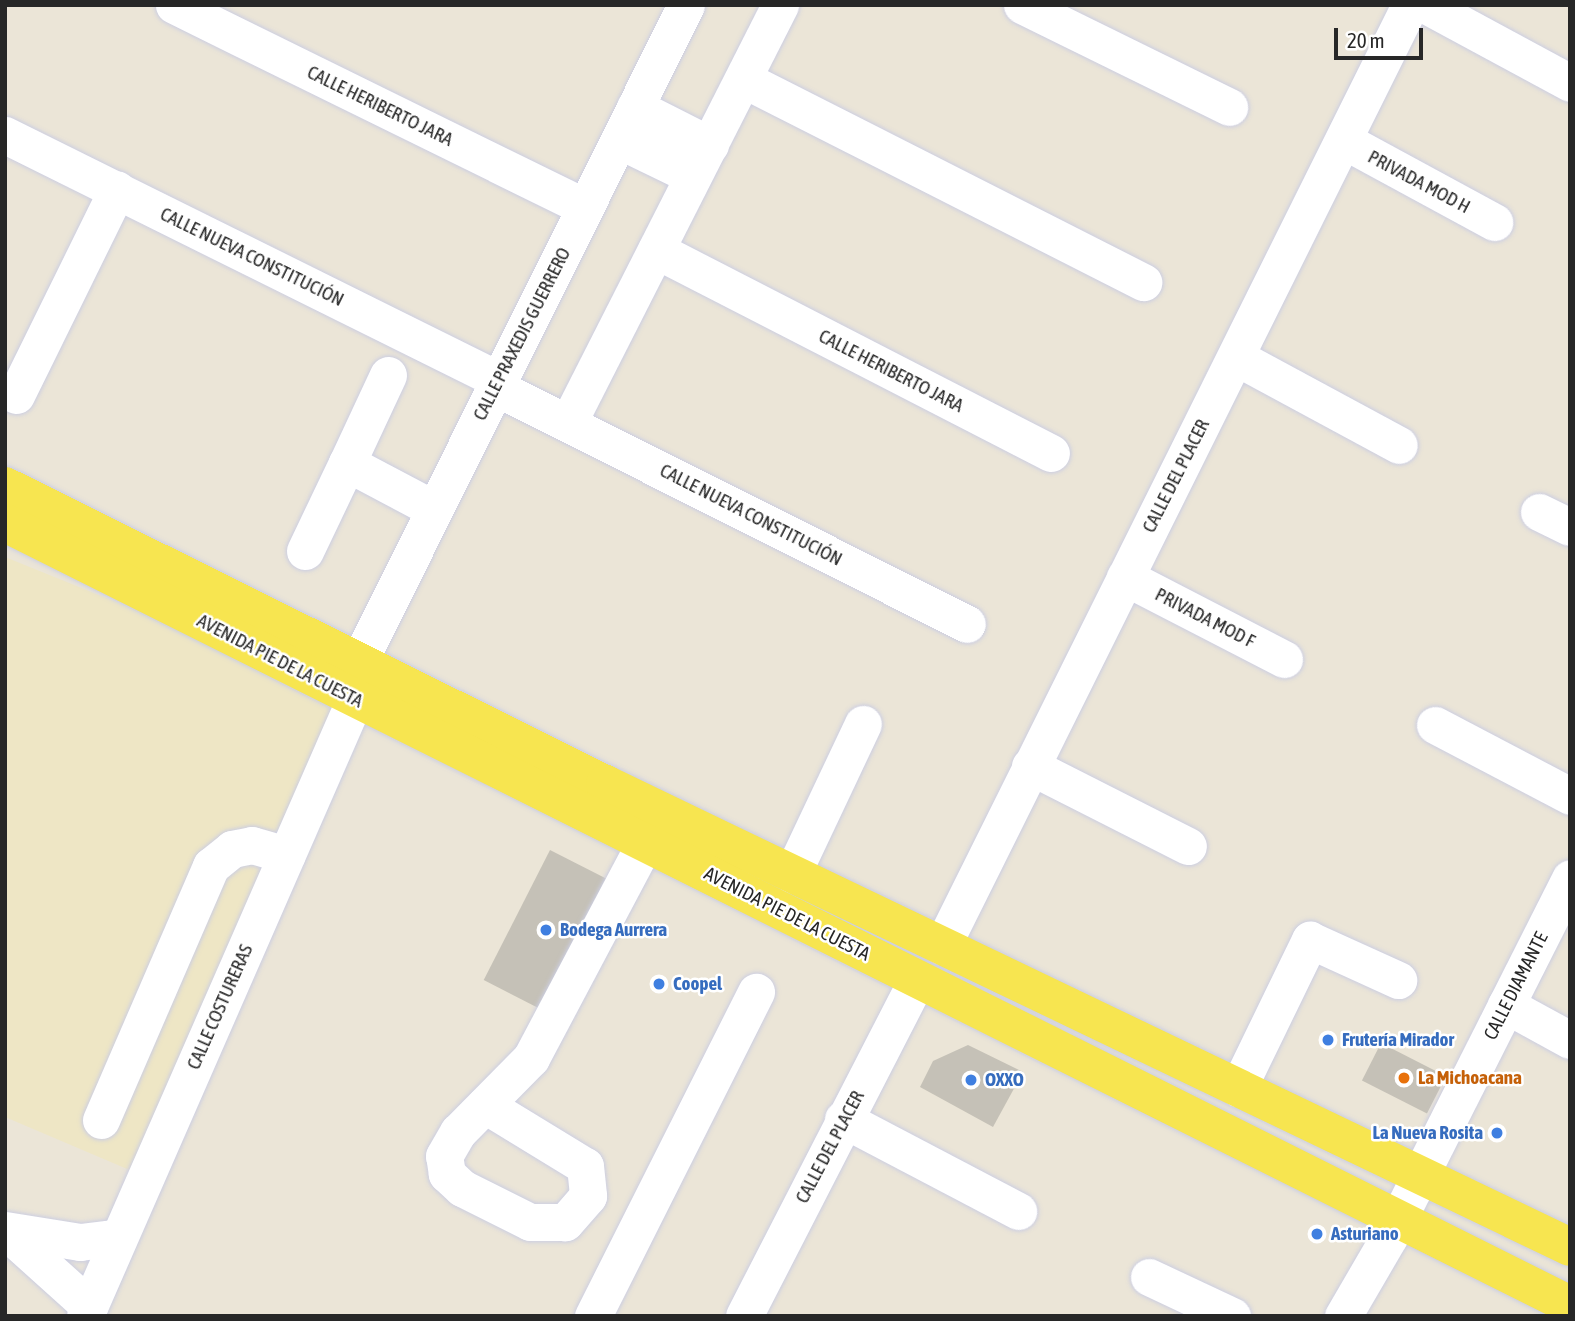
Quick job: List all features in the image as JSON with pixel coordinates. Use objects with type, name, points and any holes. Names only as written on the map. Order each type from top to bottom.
[{"type":"main road","name":"AVENIDA PIE DE LA CUESTA","points":[[5,486],[645,843],[1570,1305]]},
{"type":"main road","name":"AVENIDA PIE DE LA CUESTA","points":[[5,523],[86,565],[605,784],[1570,1247]]},
{"type":"street","name":"CALLE HERIBERTO JARA","points":[[174,5],[585,207]]},
{"type":"street","name":"CALLE PRAXEDIS GUERRERO","points":[[356,681],[434,509],[686,5]]},
{"type":"street","points":[[568,424],[780,5]]},
{"type":"street","points":[[1022,5],[1229,107]]},
{"type":"street","name":"CALLE DEL PLACER","points":[[942,946],[1345,141],[1410,5]]},
{"type":"street","points":[[1426,5],[1566,72]]},
{"type":"street","points":[[743,79],[1143,282]]},
{"type":"street","points":[[635,107],[701,161]]},
{"type":"street","name":"CALLE NUEVA CONSTITUCIÓN","points":[[5,135],[497,384],[568,424],[967,624]]},
{"type":"street","points":[[619,140],[701,161]]},
{"type":"street","name":"PRIVADA MOD H","points":[[1345,141],[1494,222]]},
{"type":"street","points":[[16,395],[117,190]]},
{"type":"street","name":"CALLE HERIBERTO JARA","points":[[656,250],[1051,453]]},
{"type":"street","points":[[1236,357],[1399,445]]},
{"type":"street","points":[[305,551],[388,375]]},
{"type":"street","points":[[347,463],[434,509]]},
{"type":"street","name":"PRIVADA MOD F","points":[[1125,577],[1284,659]]},
{"type":"street","name":"CALLE COSTURERAS","points":[[87,1311],[286,855],[356,681]]},
{"type":"street","points":[[792,874],[863,724]]},
{"type":"street","points":[[1435,725],[1570,796]]},
{"type":"street","points":[[1030,766],[1188,846]]},
{"type":"street","points":[[485,1105],[531,1058],[645,843]]},
{"type":"street","points":[[101,1120],[211,866],[232,849],[252,845],[286,855]]},
{"type":"street","name":"CALLE DIAMANTE","points":[[1343,1316],[1398,1219],[1570,878]]},
{"type":"street","points":[[1238,1088],[1310,940],[1398,981]]},
{"type":"street","name":"CALLE DEL PLACER","points":[[744,1316],[917,979]]},
{"type":"street","points":[[593,1316],[755,992]]},
{"type":"street","points":[[1506,1005],[1570,1040]]},
{"type":"street","points":[[843,1119],[1018,1211]]},
{"type":"street","points":[[5,1231],[80,1242],[119,1237]]},
{"type":"street","points":[[5,1231],[87,1311]]},
{"type":"street","points":[[1149,1277],[1231,1316]]},
{"type":"shaded area","points":[[5,557],[355,699],[146,1177],[5,1117]]},
{"type":"building","name":"Bodega Aurrera","points":[[550,850],[607,879],[541,1009],[484,980]]},
{"type":"building","name":"La Michoacana","points":[[1381,1043],[1446,1076],[1427,1114],[1362,1080]]},
{"type":"building","name":"OXXO","points":[[968,1045],[1023,1072],[993,1127],[920,1087],[933,1061]]},
{"type":"place","name":"Bodega Aurrera","points":[[546,930]]},
{"type":"place","name":"Coopel","points":[[659,984]]},
{"type":"place","name":"Frutería Mirador","points":[[1328,1040]]},
{"type":"place","name":"La Michoacana","points":[[1404,1078]]},
{"type":"place","name":"OXXO","points":[[971,1080]]},
{"type":"place","name":"La Nueva Rosita","points":[[1497,1133]]},
{"type":"place","name":"Asturiano","points":[[1317,1234]]}]
